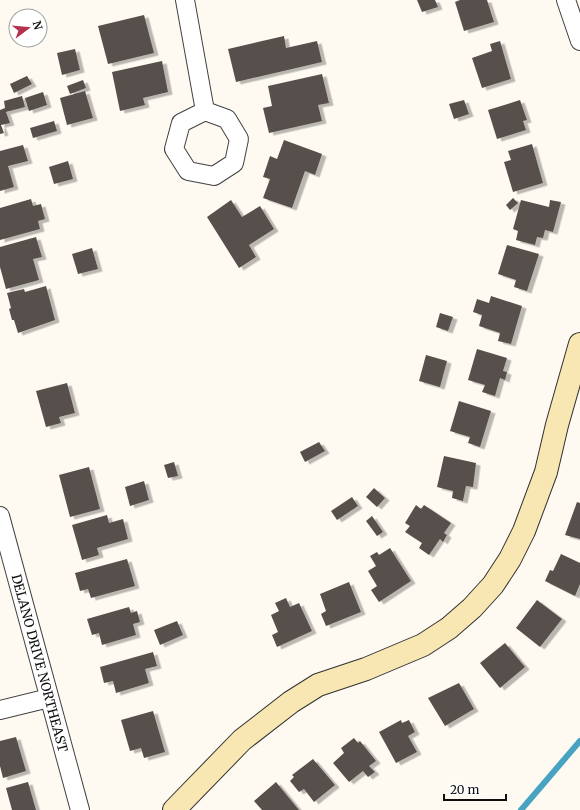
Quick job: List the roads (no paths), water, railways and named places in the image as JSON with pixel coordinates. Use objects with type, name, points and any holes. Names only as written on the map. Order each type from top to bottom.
[{"type":"street","points":[[185,0],[205,111]]},
{"type":"street","points":[[566,0],[580,41]]},
{"type":"street","points":[[174,810],[242,740],[291,702],[318,685],[366,669],[423,645],[449,628],[472,608],[493,585],[510,559],[524,532],[540,487],[580,344]]},
{"type":"street","name":"DELANO DRIVE NORTHEAST","points":[[0,516],[80,810]]},
{"type":"street","points":[[0,710],[49,698]]},
{"type":"waterway","points":[[521,810],[580,741]]}]
